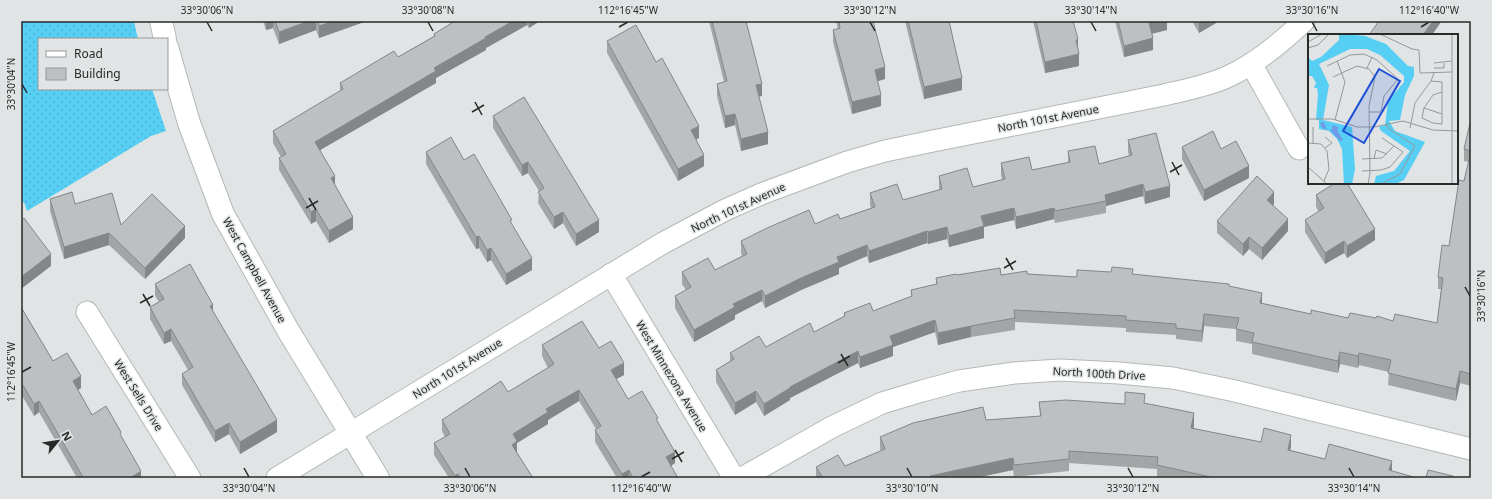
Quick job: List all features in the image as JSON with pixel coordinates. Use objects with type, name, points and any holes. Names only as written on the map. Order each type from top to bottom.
[{"type":"street","points":[[161,21],[165,38]]},
{"type":"street","name":"North 101st Avenue","points":[[278,478],[611,274],[663,243],[725,210],[761,194],[829,168],[892,150],[1194,88],[1226,77],[1251,64],[1284,41],[1304,21]]},
{"type":"street","name":"West Campbell Avenue","points":[[168,50],[189,123],[223,214],[289,332],[378,478]]},
{"type":"street","points":[[1251,64],[1299,149]]},
{"type":"street","name":"West Minnezona Avenue","points":[[611,274],[734,478]]},
{"type":"street","name":"West Sells Drive","points":[[87,312],[190,478]]},
{"type":"street","name":"North 100th Drive","points":[[742,478],[832,427],[882,403],[958,381],[1014,373],[1060,370],[1173,378],[1235,391],[1471,449]]},
{"type":"shaded area","points":[[21,21],[134,21],[138,38],[38,38],[38,90],[152,90],[166,131],[151,136],[27,211],[24,202],[21,204]]},
{"type":"building","points":[[275,21],[309,21],[279,32]]},
{"type":"building","points":[[318,21],[334,21],[319,26]]},
{"type":"building","points":[[455,21],[513,21],[434,68],[436,71],[315,142],[335,176],[331,178],[353,217],[329,231],[316,209],[311,212],[279,158],[286,154],[273,131],[343,89],[340,83],[394,51],[398,57],[435,36],[434,34]]},
{"type":"building","points":[[712,21],[746,21],[762,84],[756,85],[768,132],[741,139],[735,114],[725,116],[717,84],[727,81]]},
{"type":"building","points":[[839,21],[873,21],[885,67],[875,70],[881,95],[852,102],[833,30],[840,28]]},
{"type":"building","points":[[908,21],[949,21],[962,78],[924,87]]},
{"type":"building","points":[[1036,21],[1073,21],[1078,39],[1076,40],[1079,54],[1045,62]]},
{"type":"building","points":[[1118,21],[1156,21],[1149,23],[1153,38],[1124,46]]},
{"type":"building","points":[[1379,21],[1433,21],[1424,34],[1370,34]]},
{"type":"building","points":[[636,25],[656,62],[662,58],[699,126],[691,130],[704,155],[678,169],[607,41]]},
{"type":"building","points":[[524,97],[599,220],[576,234],[563,212],[554,217],[538,192],[544,188],[528,162],[522,165],[493,116]]},
{"type":"building","points":[[1471,119],[1471,151],[1464,149]]},
{"type":"building","points":[[1213,131],[1221,149],[1236,141],[1249,166],[1204,190],[1182,147]]},
{"type":"building","points":[[1156,133],[1170,186],[1145,192],[1143,184],[1105,195],[1106,201],[1055,211],[1054,208],[1016,217],[1014,208],[981,216],[984,226],[949,236],[947,227],[927,231],[869,251],[867,245],[837,257],[839,262],[801,278],[765,296],[762,290],[733,304],[735,307],[694,330],[675,296],[691,287],[682,272],[708,258],[715,270],[747,254],[741,241],[809,210],[815,224],[838,214],[840,219],[875,207],[870,193],[897,184],[903,200],[942,189],[939,176],[967,168],[973,187],[1005,179],[1001,163],[1029,157],[1032,170],[1070,162],[1068,151],[1095,146],[1099,164],[1132,155],[1128,140]]},
{"type":"building","points":[[451,137],[464,160],[474,154],[532,258],[506,274],[491,248],[487,250],[479,236],[476,237],[426,152]]},
{"type":"building","points":[[1471,151],[1471,374],[1460,371],[1456,389],[1388,373],[1391,360],[1359,353],[1358,356],[1340,352],[1338,361],[1252,342],[1254,333],[1236,329],[1239,318],[1204,314],[1202,331],[1176,328],[1176,324],[1126,320],[1126,316],[1014,310],[1015,318],[938,333],[935,320],[890,336],[893,345],[860,357],[858,351],[790,387],[764,404],[756,391],[735,403],[716,370],[734,359],[730,353],[759,336],[766,347],[810,323],[814,332],[845,316],[844,313],[870,303],[873,311],[912,296],[911,290],[937,284],[936,278],[1000,268],[1001,275],[1027,271],[1027,274],[1077,277],[1077,270],[1111,272],[1112,267],[1133,269],[1132,274],[1229,284],[1229,286],[1262,293],[1260,303],[1311,314],[1311,310],[1348,318],[1350,313],[1376,318],[1377,316],[1393,321],[1395,314],[1437,323],[1443,278],[1438,277],[1442,245],[1449,246],[1459,180],[1464,181]]},
{"type":"building","points":[[1257,176],[1274,192],[1267,200],[1288,219],[1262,248],[1249,237],[1243,244],[1217,221]]},
{"type":"building","points":[[1333,184],[1348,184],[1375,229],[1347,246],[1344,241],[1325,253],[1305,220],[1324,208],[1316,195]]},
{"type":"building","points":[[72,192],[75,204],[112,193],[121,225],[152,194],[185,226],[145,268],[109,233],[64,247],[50,199]]},
{"type":"building","points":[[24,218],[51,254],[21,277],[21,220]]},
{"type":"building","points":[[190,264],[213,305],[210,306],[277,420],[240,442],[229,423],[215,431],[182,374],[193,367],[171,329],[164,333],[150,307],[164,299],[155,284]]},
{"type":"building","points":[[21,307],[53,361],[67,353],[81,376],[73,381],[92,415],[106,406],[141,471],[132,478],[81,478],[83,477],[39,401],[34,404],[21,382]]},
{"type":"building","points":[[582,321],[599,348],[611,341],[624,363],[611,370],[628,399],[642,391],[658,418],[656,419],[675,452],[666,457],[678,478],[633,478],[629,470],[622,474],[595,430],[601,426],[579,390],[546,409],[548,412],[513,434],[517,441],[512,445],[533,478],[461,478],[458,474],[455,476],[434,443],[450,434],[442,420],[501,381],[508,392],[554,364],[542,345]]},
{"type":"building","points":[[1125,392],[1145,394],[1144,403],[1194,413],[1191,428],[1261,442],[1264,428],[1291,435],[1288,450],[1325,459],[1329,444],[1392,461],[1389,470],[1417,478],[1215,478],[1157,465],[1158,457],[1069,451],[1069,459],[1014,465],[1013,458],[930,476],[930,478],[823,478],[816,467],[838,455],[845,466],[885,449],[880,437],[913,423],[983,407],[986,420],[1041,416],[1039,402],[1066,400],[1125,404]]},
{"type":"building","points":[[1428,470],[1453,476],[1453,478],[1426,478]]}]
